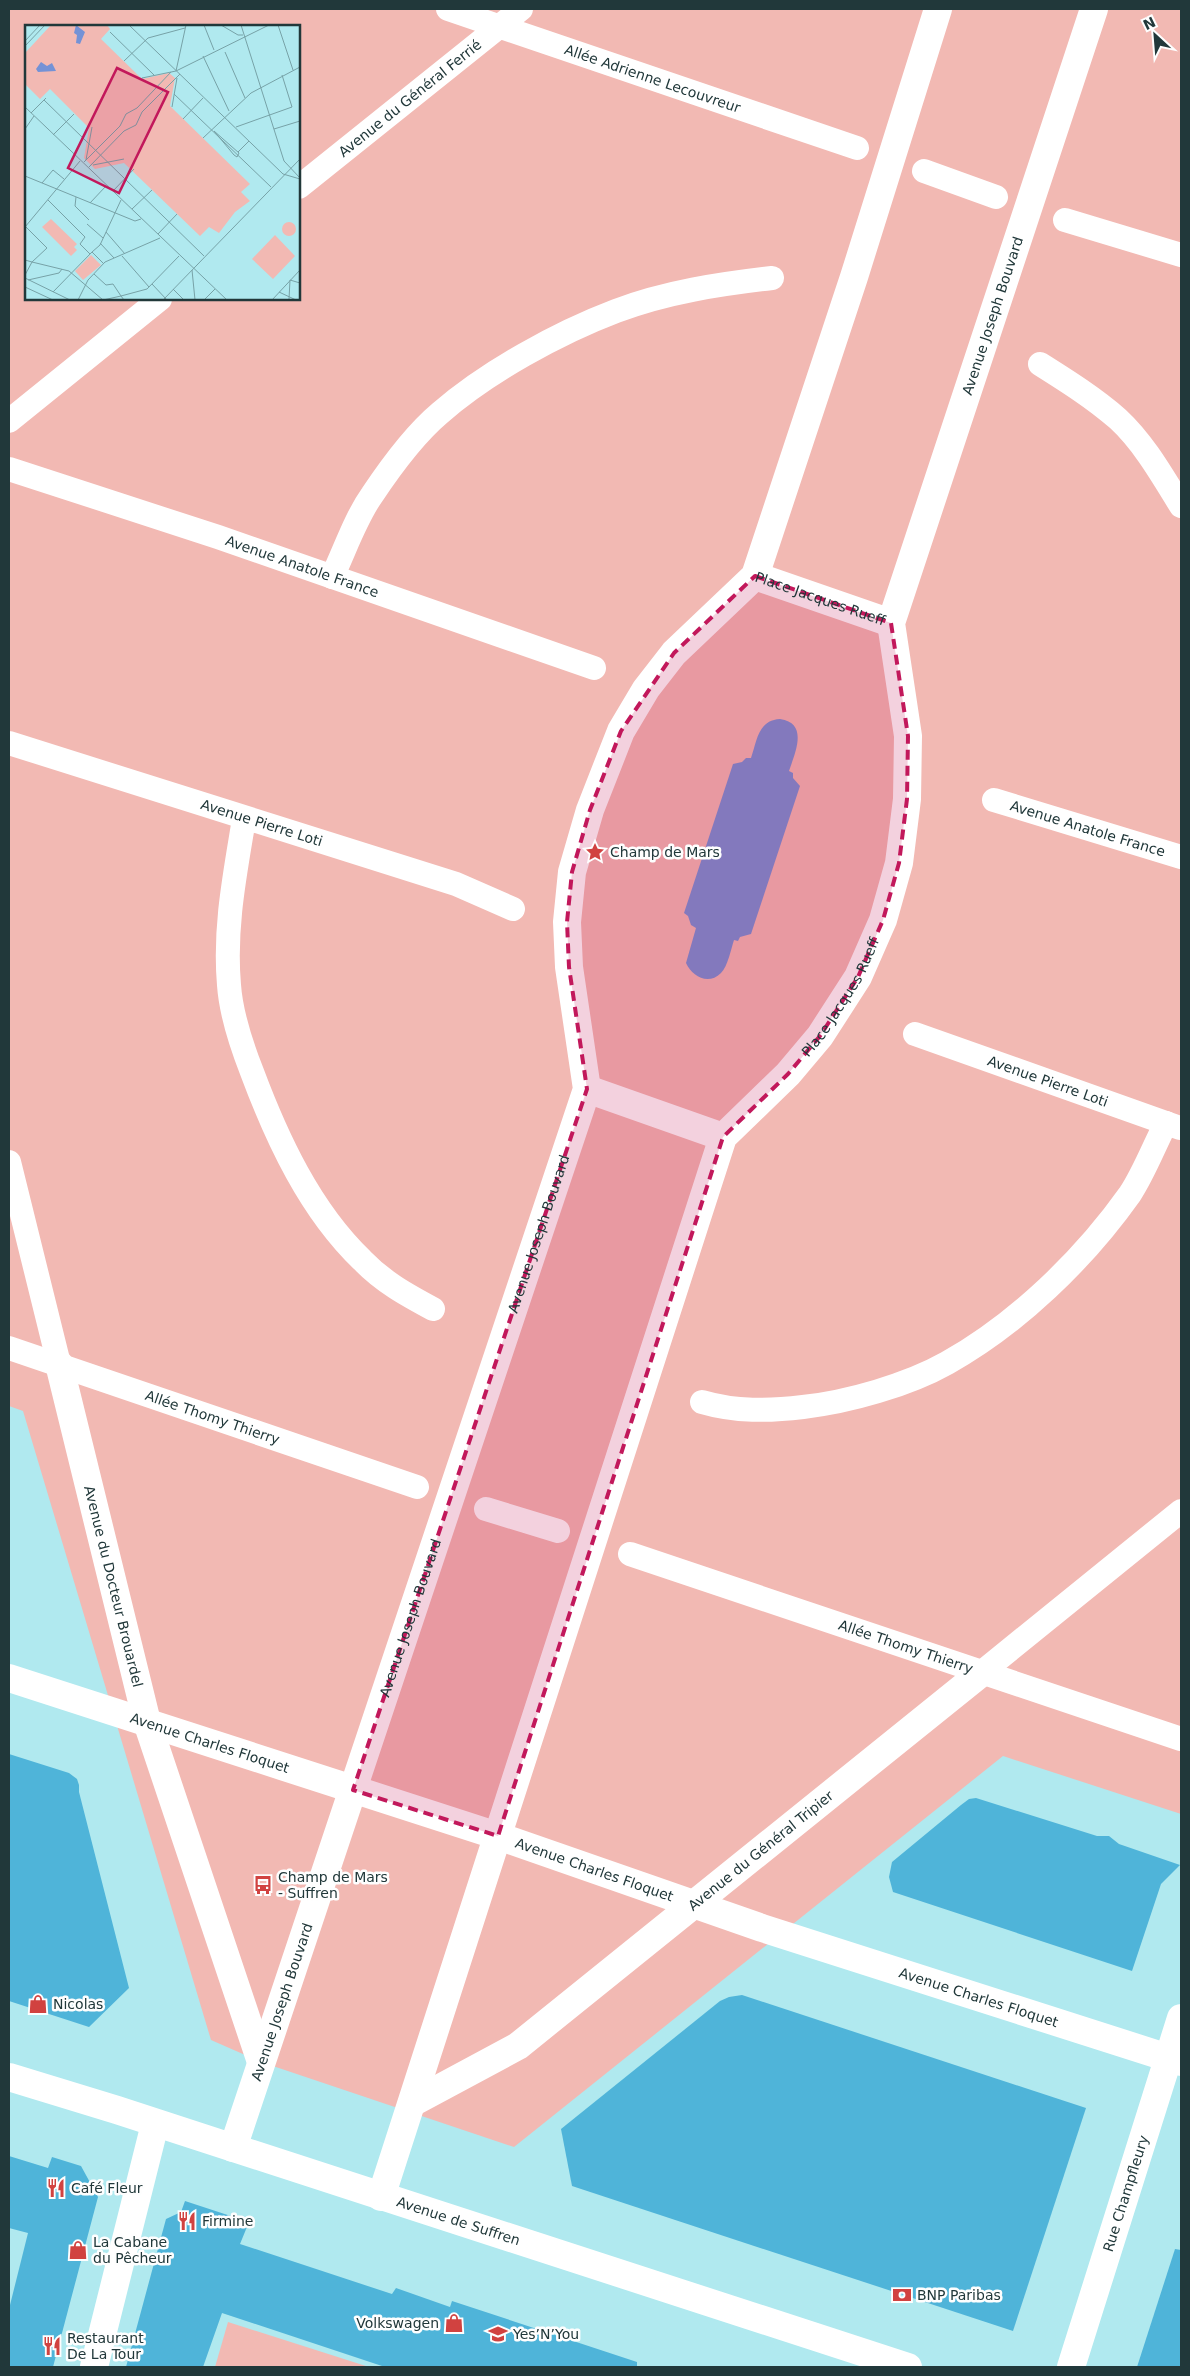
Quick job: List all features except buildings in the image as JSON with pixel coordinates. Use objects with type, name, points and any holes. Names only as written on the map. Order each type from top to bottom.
[{"type":"street","name":"Allée Adrienne Lecouvreur","points":[[448,9],[857,148]]},
{"type":"street","name":"Avenue du Général Ferrié","points":[[300,186],[521,9]]},
{"type":"street","points":[[755,576],[860,259],[938,9]]},
{"type":"street","name":"Avenue Joseph Bouvard","points":[[891,623],[1094,9]]},
{"type":"street","points":[[924,171],[996,197]]},
{"type":"street","points":[[1065,220],[1181,255]]},
{"type":"street","points":[[332,577],[371,496],[402,454],[438,414],[482,380],[565,334],[617,310],[719,284],[772,278]]},
{"type":"street","points":[[9,421],[159,300]]},
{"type":"street","points":[[1040,364],[1078,388],[1119,420],[1155,465],[1181,506]]},
{"type":"street","name":"Avenue Anatole France","points":[[9,469],[218,537],[594,668]]},
{"type":"street","name":"Place Jacques Rueff","points":[[587,1089],[570,968],[568,922],[572,872],[590,810],[621,731],[646,689],[674,653],[755,576],[891,623],[908,736],[908,772],[907,798],[898,862],[883,920],[858,977],[820,1036],[788,1074],[723,1137]]},
{"type":"street","name":"Avenue Pierre Loti","points":[[9,743],[244,819],[456,884],[513,908]]},
{"type":"street","name":"Avenue Anatole France","points":[[994,800],[1181,857]]},
{"type":"street","points":[[244,819],[227,932],[229,986],[240,1040],[259,1092],[280,1141],[307,1189],[333,1227],[361,1260],[389,1285],[434,1309]]},
{"type":"street","name":"Avenue Pierre Loti","points":[[915,1034],[1174,1126]]},
{"type":"street","points":[[381,2197],[723,1137],[587,1089]]},
{"type":"street","name":"Avenue Joseph Bouvard","points":[[233,2148],[587,1089]]},
{"type":"street","points":[[702,1402],[725,1409],[772,1411],[832,1404],[889,1387],[947,1363],[1000,1327],[1054,1283],[1100,1232],[1131,1193],[1174,1126]]},
{"type":"street","points":[[9,1162],[59,1364]]},
{"type":"street","name":"Allée Thomy Thierry","points":[[9,1348],[418,1487]]},
{"type":"street","name":"Avenue du Docteur Brouardel","points":[[59,1364],[147,1722],[261,2062]]},
{"type":"street","points":[[486,1508],[558,1531]]},
{"type":"street","points":[[981,1673],[1181,1511]]},
{"type":"street","name":"Allée Thomy Thierry","points":[[630,1554],[1181,1740]]},
{"type":"street","name":"Avenue du Général Tripier","points":[[412,2103],[518,2046],[981,1673]]},
{"type":"street","name":"Avenue Charles Floquet","points":[[9,1678],[498,1836],[694,1905],[1175,2060]]},
{"type":"street","name":"Rue Champfleury","points":[[1071,2367],[1175,2060],[1181,2018]]},
{"type":"street","name":"Avenue de Suffren","points":[[9,2077],[233,2148],[873,2362],[908,2367]]},
{"type":"street","points":[[94,2367],[155,2124]]},
{"type":"highlighted area","points":[[755,576],[891,623],[908,736],[907,799],[899,863],[883,920],[858,977],[820,1036],[788,1074],[723,1137],[498,1836],[353,1790],[587,1089],[569,967],[567,922],[572,872],[590,810],[621,731],[674,653]]},
{"type":"shaded area","name":"Champ de Mars","points":[[9,9],[1181,9],[1181,1814],[1003,1756],[514,2147],[261,2062],[211,2040],[23,1411],[9,1406]]},
{"type":"shaded area","points":[[228,2322],[369,2367],[215,2367]]},
{"type":"water","points":[[780,719],[789,722],[797,732],[798,740],[789,771],[793,773],[793,778],[800,786],[751,934],[740,937],[738,941],[734,940],[727,962],[721,973],[711,979],[701,978],[692,972],[686,963],[696,928],[691,925],[688,916],[684,913],[733,764],[742,762],[746,758],[751,758],[757,738],[763,727],[773,720]]},
{"type":"place","name":"Champ de Mars","points":[[595,852]]},
{"type":"place","name":"Champ de Mars - Suffren","points":[[263,1885]]},
{"type":"place","name":"Nicolas","points":[[38,2004]]},
{"type":"place","name":"Café Fleur","points":[[56,2188]]},
{"type":"place","name":"Firmine","points":[[187,2221]]},
{"type":"place","name":"La Cabane du Pêcheur","points":[[78,2250]]},
{"type":"place","name":"BNP Paribas","points":[[902,2295]]},
{"type":"place","name":"Volkswagen","points":[[454,2323]]},
{"type":"place","name":"Yes’N’You","points":[[498,2334]]},
{"type":"place","name":"Restaurant De La Tour","points":[[52,2346]]}]
